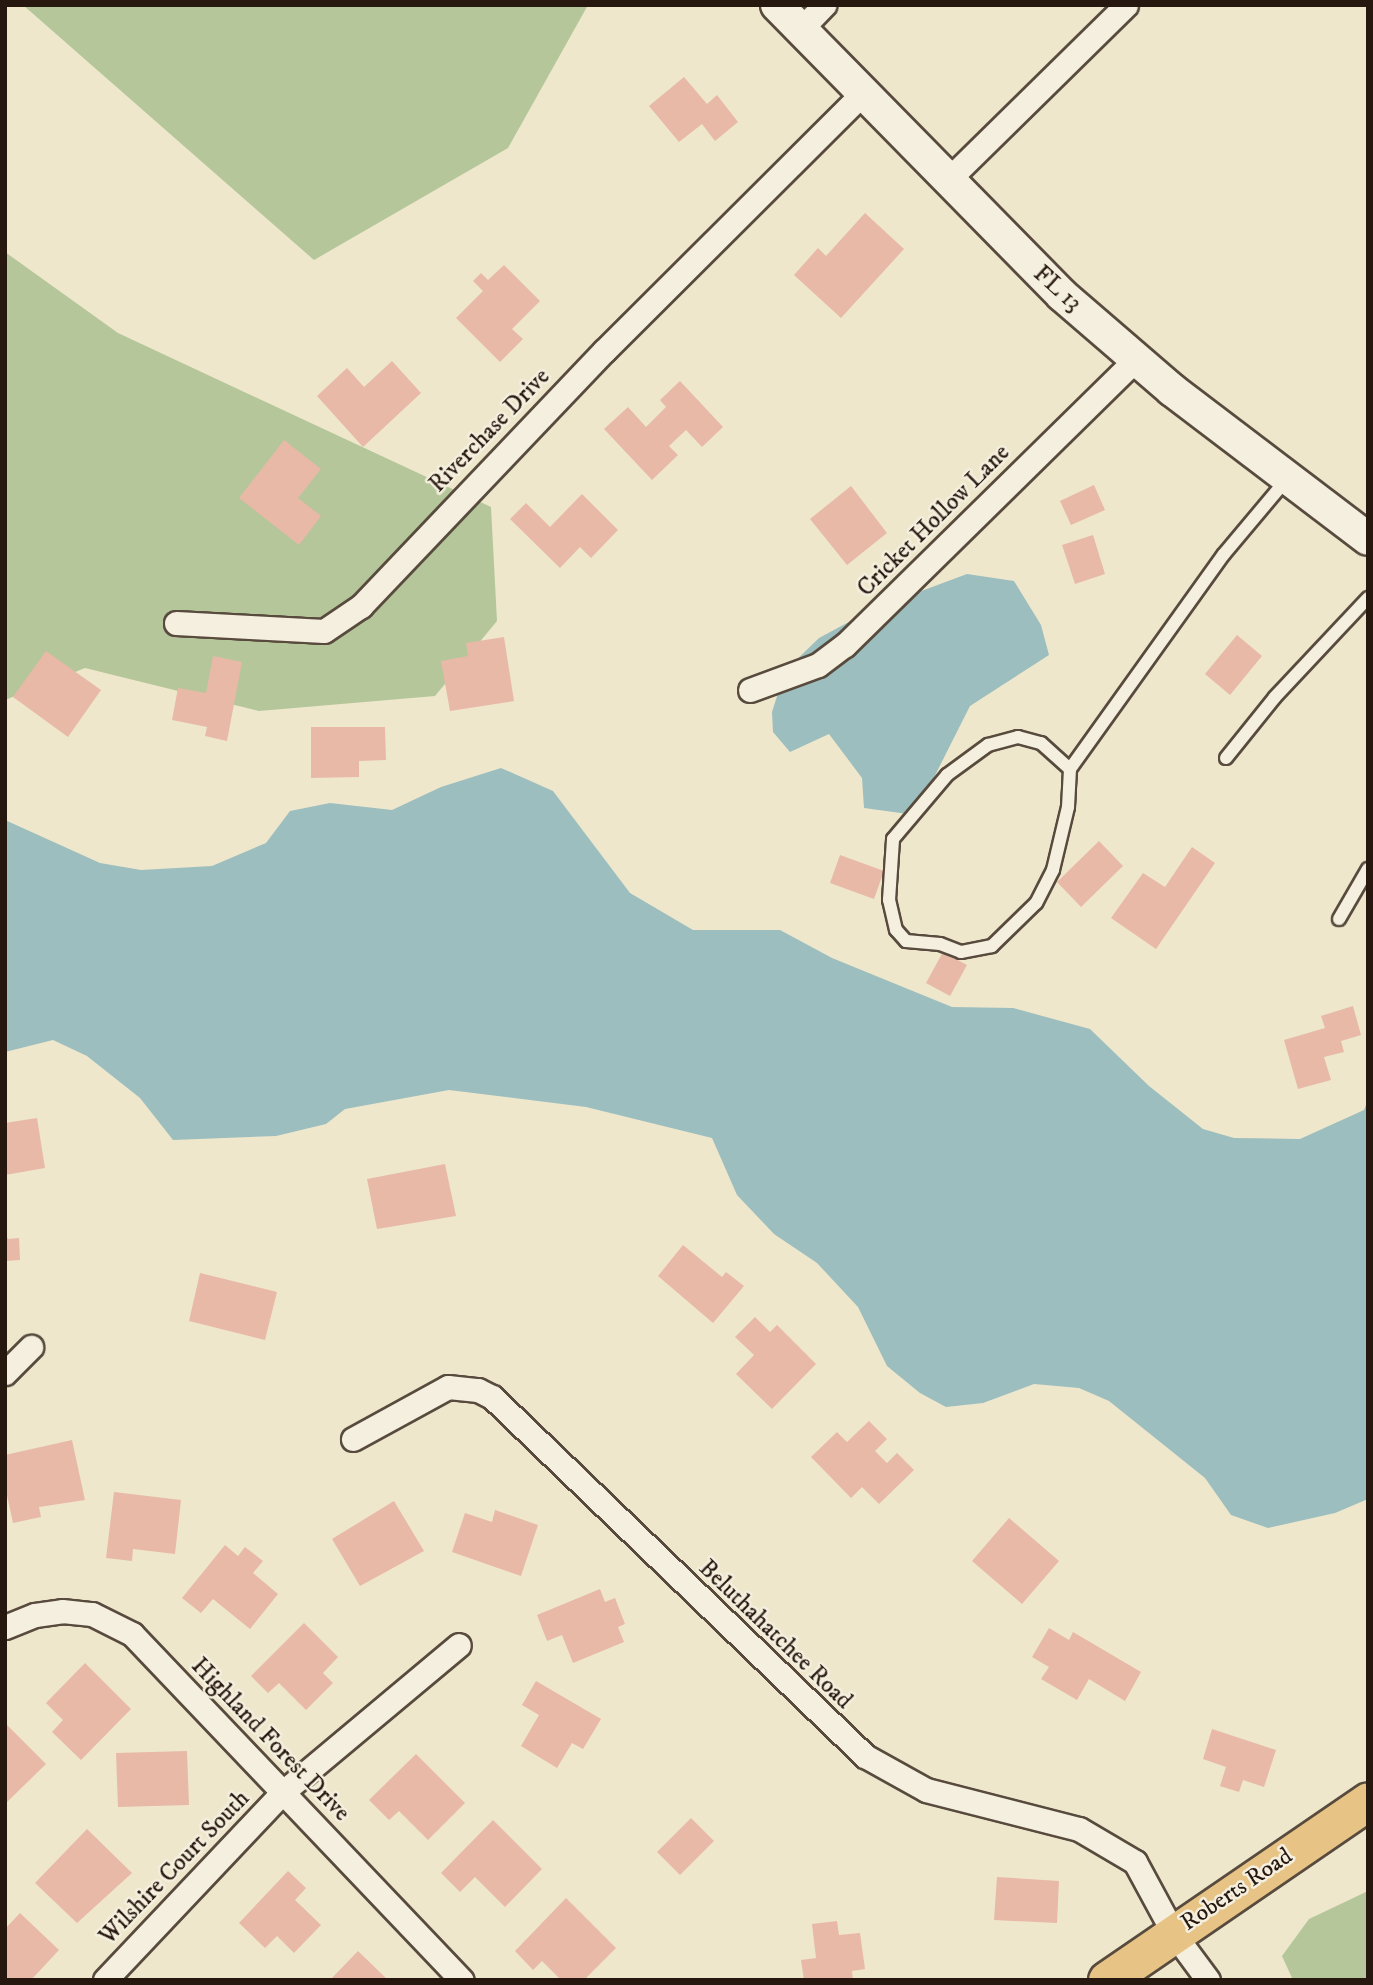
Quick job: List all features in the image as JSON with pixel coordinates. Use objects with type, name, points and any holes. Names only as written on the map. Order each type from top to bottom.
[{"type":"main road","name":"FL 13","points":[[776,5],[946,182],[1062,295],[1136,359],[1286,480],[1368,539]]},
{"type":"main road","name":"Roberts Road","points":[[1107,1980],[1368,1801]]},
{"type":"street","points":[[800,30],[824,5]]},
{"type":"street","points":[[946,182],[1126,5]]},
{"type":"street","name":"Riverchase Drive","points":[[176,623],[324,631],[361,606],[604,351],[798,161],[861,94]]},
{"type":"street","name":"Cricket Hollow Lane","points":[[750,690],[818,665],[845,645],[1136,359]]},
{"type":"street","points":[[5,1373],[31,1347]]},
{"type":"street","name":"Beluthahatchee Road","points":[[354,1438],[448,1387],[471,1388],[492,1397],[865,1756],[926,1790],[1079,1829],[1105,1841],[1135,1862],[1174,1934],[1208,1980]]},
{"type":"street","name":"Highland Forest Drive","points":[[5,1627],[35,1615],[62,1611],[113,1622],[132,1634],[462,1980]]},
{"type":"street","name":"Wilshire Court South","points":[[105,1980],[283,1792],[458,1646]]},
{"type":"lane","points":[[1070,769],[1041,743],[1018,737],[988,745],[947,775],[892,839],[888,900],[896,930],[906,941],[940,944],[961,952],[992,946],[1011,932],[1054,870],[1068,807],[1070,769],[1224,554],[1286,480]]},
{"type":"lane","points":[[1226,758],[1275,697],[1368,598]]},
{"type":"lane","points":[[1339,919],[1368,869]]},
{"type":"green space","points":[[23,5],[588,5],[508,148],[314,260]]},
{"type":"green space","points":[[5,252],[118,333],[491,507],[497,621],[435,696],[259,711],[85,668],[5,700]]},
{"type":"green space","points":[[1368,1891],[1368,1980],[1293,1980],[1282,1956],[1309,1919]]},
{"type":"water","points":[[967,574],[1014,581],[1041,625],[1049,655],[970,706],[915,815],[864,808],[862,778],[829,734],[790,752],[773,732],[772,712],[785,671],[819,638],[873,609]]},
{"type":"water","points":[[501,768],[553,791],[630,893],[693,930],[780,930],[832,958],[952,1007],[1013,1008],[1090,1029],[1149,1086],[1203,1129],[1234,1138],[1300,1139],[1364,1110],[1368,1100],[1368,1499],[1335,1513],[1268,1528],[1231,1515],[1205,1478],[1109,1401],[1079,1388],[1034,1384],[983,1403],[946,1407],[920,1393],[887,1366],[858,1307],[817,1263],[774,1234],[737,1195],[712,1138],[586,1107],[449,1090],[345,1109],[326,1124],[276,1136],[173,1140],[140,1098],[87,1056],[53,1040],[5,1052],[5,820],[100,863],[141,870],[212,866],[266,843],[290,811],[330,803],[392,810],[441,787]]},
{"type":"building","points":[[684,77],[707,104],[717,95],[738,122],[715,141],[702,124],[679,142],[649,106]]},
{"type":"building","points":[[865,213],[904,249],[841,318],[794,275],[818,248],[826,256]]},
{"type":"building","points":[[504,265],[540,301],[512,329],[523,339],[500,362],[456,318],[483,291],[473,281],[481,273],[488,280]]},
{"type":"building","points":[[392,361],[421,393],[363,447],[317,396],[347,368],[364,387]]},
{"type":"building","points":[[680,381],[723,427],[702,447],[686,430],[669,446],[678,455],[652,480],[604,429],[628,407],[646,427],[666,407],[660,400]]},
{"type":"building","points":[[284,440],[321,469],[298,498],[321,516],[299,545],[239,498]]},
{"type":"building","points":[[1094,485],[1105,510],[1071,525],[1060,501]]},
{"type":"building","points":[[851,486],[887,533],[847,565],[810,519]]},
{"type":"building","points":[[582,494],[618,530],[591,558],[580,547],[560,568],[510,519],[526,503],[550,527]]},
{"type":"building","points":[[1093,535],[1105,574],[1075,584],[1062,545]]},
{"type":"building","points":[[1237,635],[1262,656],[1230,695],[1205,674]]},
{"type":"building","points":[[504,637],[514,701],[450,711],[441,661],[468,656],[466,643]]},
{"type":"building","points":[[46,651],[101,690],[68,737],[13,697]]},
{"type":"building","points":[[213,656],[242,662],[227,741],[205,736],[207,727],[172,720],[178,688],[206,693]]},
{"type":"building","points":[[311,727],[385,727],[386,760],[359,761],[359,777],[311,778]]},
{"type":"building","points":[[1099,841],[1123,866],[1081,907],[1057,882]]},
{"type":"building","points":[[1192,847],[1215,863],[1156,949],[1111,918],[1143,873],[1165,887]]},
{"type":"building","points":[[840,855],[884,871],[874,899],[830,883]]},
{"type":"building","points":[[943,952],[967,965],[950,996],[926,983]]},
{"type":"building","points":[[1353,1006],[1361,1035],[1341,1041],[1344,1052],[1324,1057],[1331,1080],[1298,1089],[1284,1040],[1325,1028],[1321,1016]]},
{"type":"building","points":[[37,1118],[45,1168],[5,1175],[5,1123]]},
{"type":"building","points":[[445,1164],[456,1216],[377,1229],[367,1179]]},
{"type":"building","points":[[5,1233],[8,1239],[19,1238],[20,1260],[5,1261]]},
{"type":"building","points":[[683,1245],[722,1277],[726,1272],[744,1286],[713,1323],[658,1276]]},
{"type":"building","points":[[200,1273],[277,1292],[265,1340],[189,1321]]},
{"type":"building","points":[[755,1317],[770,1332],[777,1325],[816,1364],[772,1409],[736,1374],[754,1355],[735,1337]]},
{"type":"building","points":[[869,1421],[887,1439],[875,1451],[887,1463],[897,1453],[914,1470],[879,1504],[862,1487],[851,1498],[811,1457],[837,1432],[847,1442]]},
{"type":"building","points":[[72,1440],[85,1500],[39,1507],[41,1517],[13,1523],[5,1486],[5,1455]]},
{"type":"building","points":[[114,1492],[181,1500],[175,1554],[133,1549],[132,1561],[106,1558]]},
{"type":"building","points":[[394,1501],[424,1551],[360,1586],[332,1539]]},
{"type":"building","points":[[495,1510],[538,1525],[521,1576],[452,1552],[465,1513],[492,1522]]},
{"type":"building","points":[[1009,1518],[1059,1561],[1022,1604],[972,1561]]},
{"type":"building","points":[[225,1545],[238,1556],[245,1547],[263,1561],[253,1573],[278,1594],[250,1629],[213,1599],[201,1613],[182,1598]]},
{"type":"building","points":[[600,1589],[605,1602],[615,1598],[625,1624],[618,1627],[624,1642],[573,1663],[562,1635],[547,1641],[537,1615]]},
{"type":"building","points":[[304,1623],[338,1657],[323,1673],[333,1683],[306,1710],[279,1683],[268,1693],[251,1676]]},
{"type":"building","points":[[1049,1628],[1069,1640],[1073,1632],[1141,1672],[1125,1701],[1089,1679],[1077,1700],[1041,1679],[1049,1667],[1032,1657]]},
{"type":"building","points":[[85,1663],[131,1709],[81,1760],[52,1732],[63,1720],[46,1703]]},
{"type":"building","points":[[536,1681],[601,1719],[583,1749],[572,1743],[557,1768],[521,1746],[539,1715],[522,1705]]},
{"type":"building","points":[[5,1723],[46,1764],[5,1804]]},
{"type":"building","points":[[1212,1729],[1276,1750],[1264,1787],[1243,1780],[1239,1792],[1220,1786],[1226,1767],[1203,1759]]},
{"type":"building","points":[[187,1751],[189,1805],[118,1807],[116,1753]]},
{"type":"building","points":[[416,1754],[465,1803],[428,1840],[399,1811],[389,1820],[369,1800]]},
{"type":"building","points":[[691,1818],[714,1841],[680,1875],[657,1852]]},
{"type":"building","points":[[493,1820],[542,1869],[505,1907],[475,1877],[460,1892],[441,1873]]},
{"type":"building","points":[[87,1829],[132,1873],[77,1923],[35,1883]]},
{"type":"building","points":[[288,1871],[306,1888],[295,1900],[321,1925],[294,1953],[277,1936],[265,1948],[239,1923]]},
{"type":"building","points":[[997,1877],[1059,1881],[1057,1923],[994,1920]]},
{"type":"building","points":[[566,1898],[616,1948],[584,1980],[561,1980],[542,1961],[533,1970],[515,1951]]},
{"type":"building","points":[[20,1913],[59,1950],[31,1980],[5,1980],[5,1929]]},
{"type":"building","points":[[837,1921],[839,1935],[860,1933],[865,1969],[852,1971],[853,1980],[804,1980],[801,1960],[816,1958],[812,1924]]},
{"type":"building","points":[[358,1951],[388,1980],[330,1980]]}]
